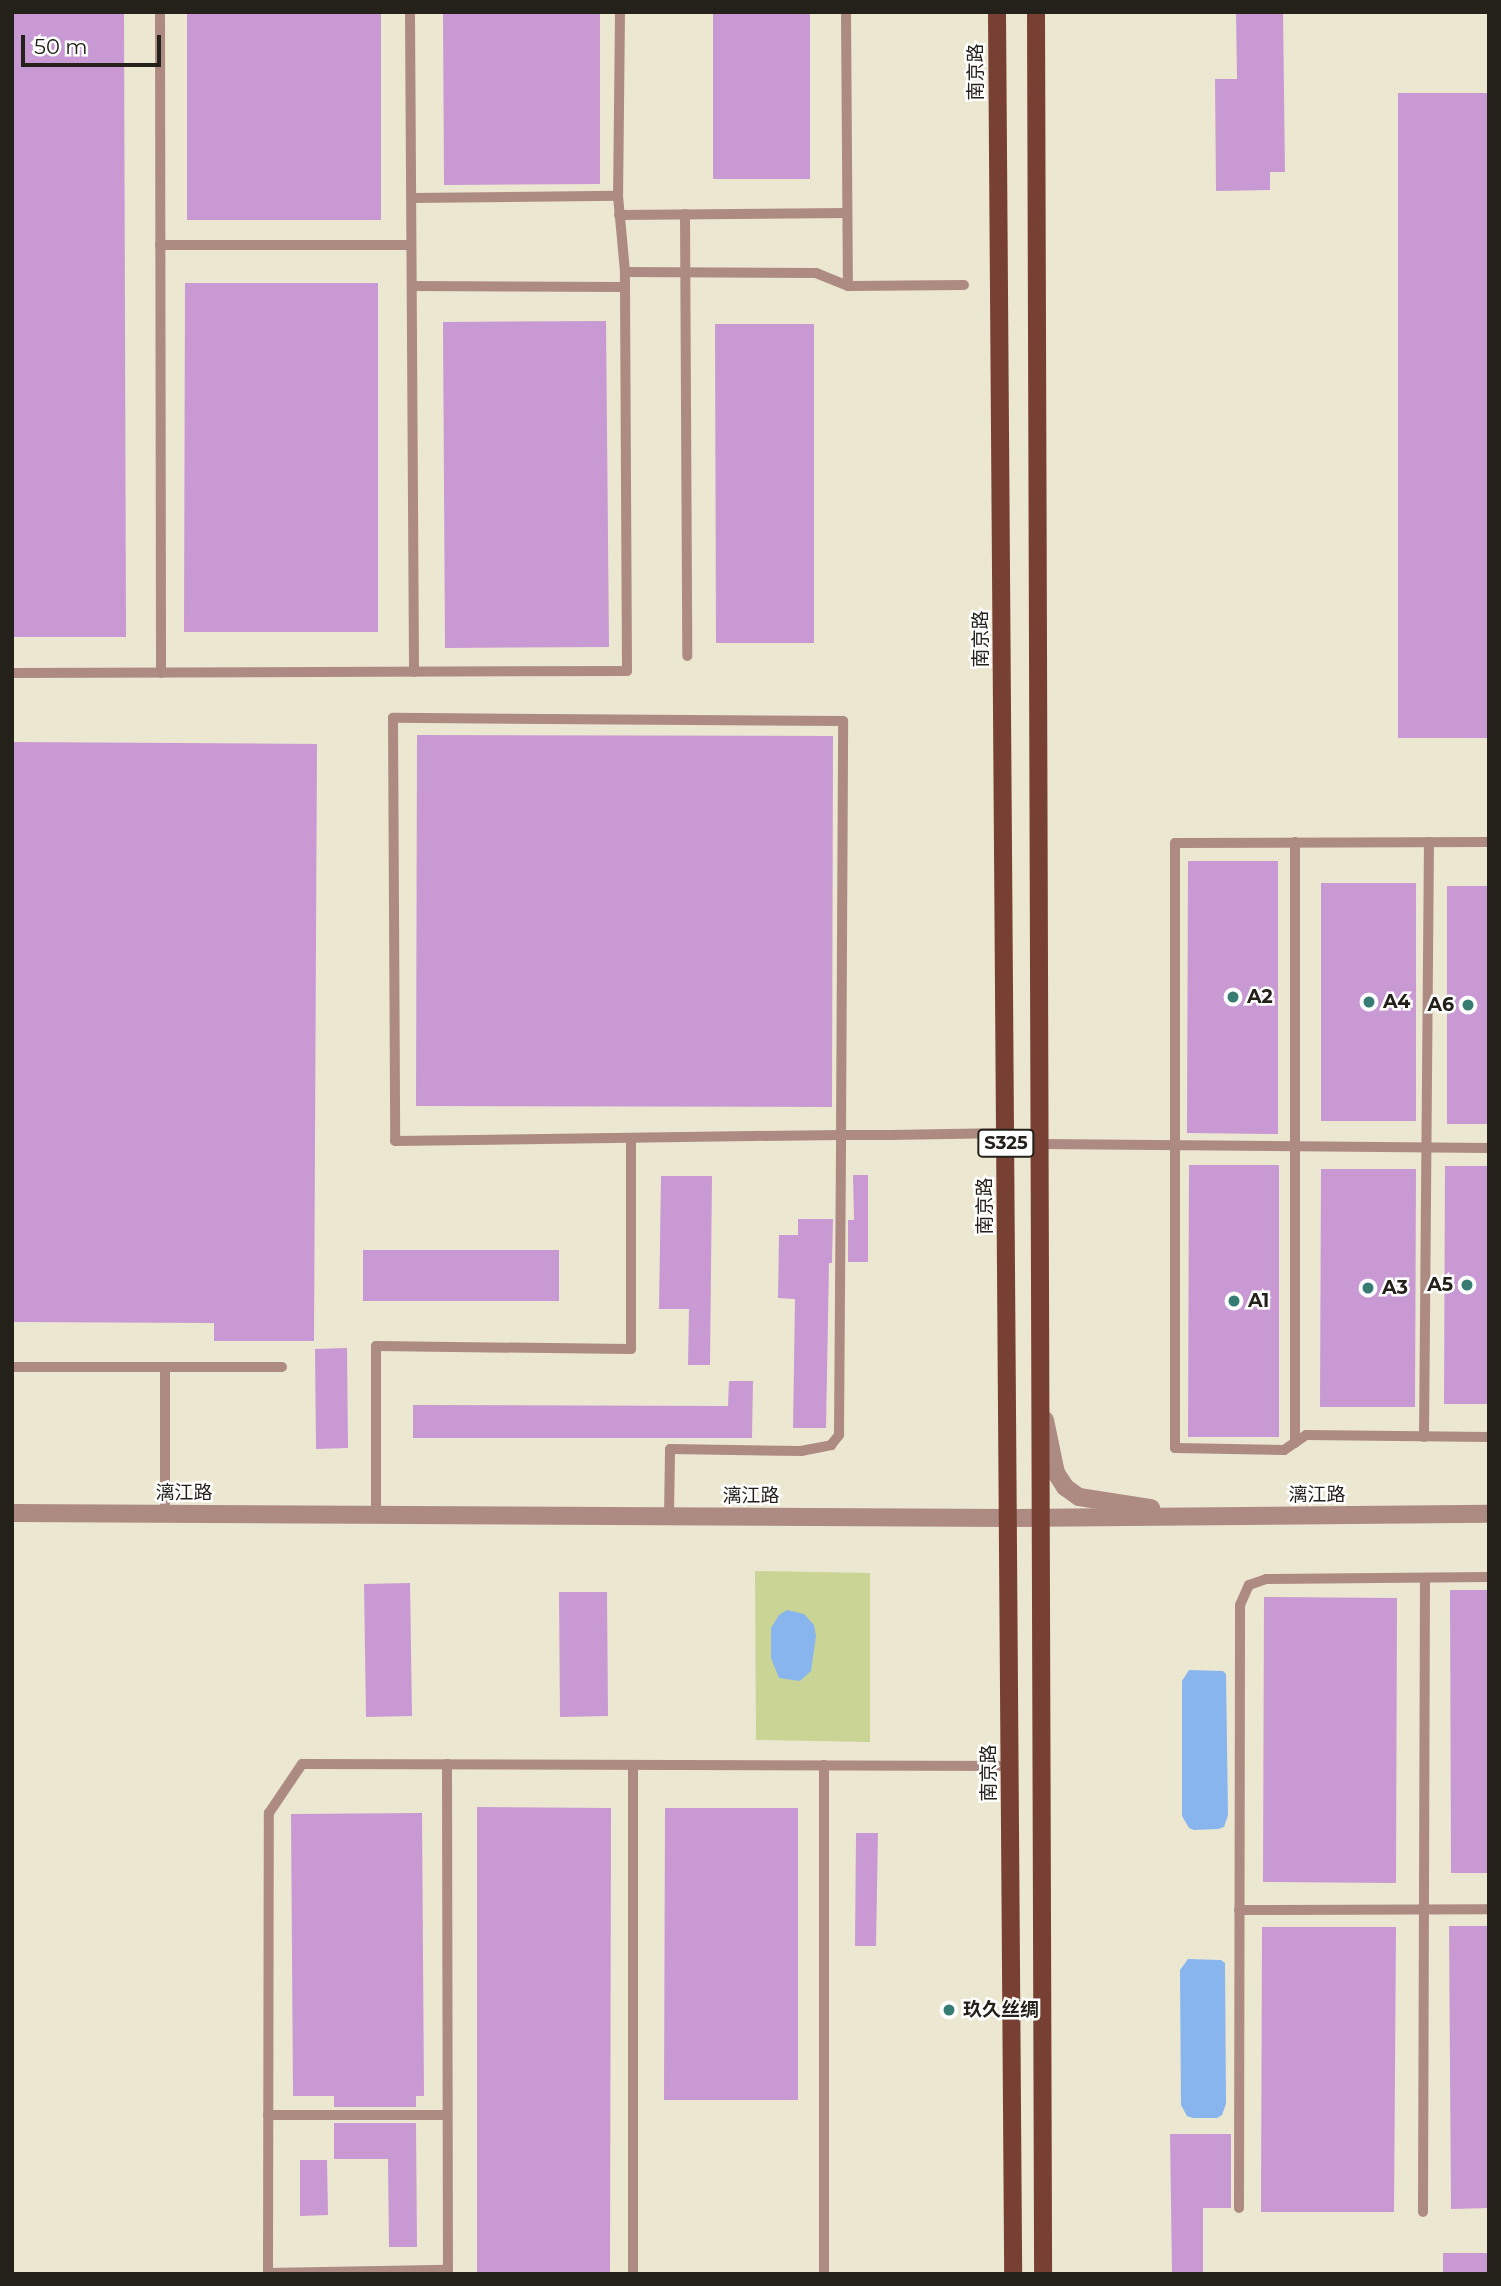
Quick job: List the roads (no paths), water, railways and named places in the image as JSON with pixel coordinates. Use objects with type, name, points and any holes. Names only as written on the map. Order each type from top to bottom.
[{"type":"main road","name":"南京路","points":[[997,12],[1013,2274]]},
{"type":"main road","name":"S325","points":[[1036,12],[1043,1518],[1043,2274]]},
{"type":"street","points":[[1042,1406],[1055,1473],[1065,1486],[1079,1497],[1227,1517]]},
{"type":"street","name":"漓江路","points":[[12,1513],[1009,1518],[1489,1514]]},
{"type":"lane","points":[[160,12],[161,673]]},
{"type":"lane","points":[[410,12],[414,672]]},
{"type":"lane","points":[[12,673],[627,671],[625,272],[618,196],[620,12]]},
{"type":"lane","points":[[846,12],[848,286]]},
{"type":"lane","points":[[411,198],[618,196]]},
{"type":"lane","points":[[620,215],[847,213]]},
{"type":"lane","points":[[685,214],[687,656]]},
{"type":"lane","points":[[160,245],[411,245]]},
{"type":"lane","points":[[625,272],[816,273],[848,286],[964,285]]},
{"type":"lane","points":[[412,286],[625,287]]},
{"type":"lane","points":[[669,1516],[670,1450],[801,1451],[831,1445],[839,1435],[841,1135],[843,721],[393,718],[396,1141],[841,1135],[1006,1133]]},
{"type":"lane","points":[[1295,842],[1295,1443]]},
{"type":"lane","points":[[1424,1437],[1429,842]]},
{"type":"lane","points":[[1489,842],[1175,843],[1175,1448],[1284,1450],[1306,1436],[1489,1437]]},
{"type":"lane","points":[[376,1515],[376,1346],[631,1349],[631,1138]]},
{"type":"lane","points":[[1041,1144],[1489,1148]]},
{"type":"lane","points":[[12,1367],[282,1367]]},
{"type":"lane","points":[[165,1367],[165,1514]]},
{"type":"lane","points":[[1238,2208],[1240,1605],[1249,1585],[1266,1578],[1489,1577]]},
{"type":"lane","points":[[1423,2212],[1425,1578]]},
{"type":"lane","points":[[447,1764],[448,2272],[268,2273],[269,1812],[302,1764],[447,1764],[634,1765],[824,1765],[1010,1766]]},
{"type":"lane","points":[[633,2274],[634,1765]]},
{"type":"lane","points":[[824,1765],[824,2274]]},
{"type":"lane","points":[[1239,1910],[1489,1909]]},
{"type":"lane","points":[[268,2115],[447,2116]]},
{"type":"water","points":[[787,1610],[804,1614],[814,1625],[816,1636],[811,1671],[800,1681],[779,1678],[771,1658],[771,1628],[779,1615]]},
{"type":"water","points":[[1189,1670],[1223,1671],[1226,1674],[1228,1815],[1224,1827],[1218,1829],[1194,1830],[1189,1828],[1182,1816],[1182,1681]]},
{"type":"water","points":[[1188,1959],[1221,1960],[1225,1963],[1226,2104],[1222,2115],[1217,2118],[1187,2116],[1181,2105],[1180,1970]]},
{"type":"place","name":"A2","points":[[1233,997]]},
{"type":"place","name":"A4","points":[[1369,1002]]},
{"type":"place","name":"A6","points":[[1468,1005]]},
{"type":"place","name":"A5","points":[[1467,1285]]},
{"type":"place","name":"A3","points":[[1368,1288]]},
{"type":"place","name":"A1","points":[[1234,1301]]},
{"type":"place","name":"玖久丝绸","points":[[949,2010]]}]
